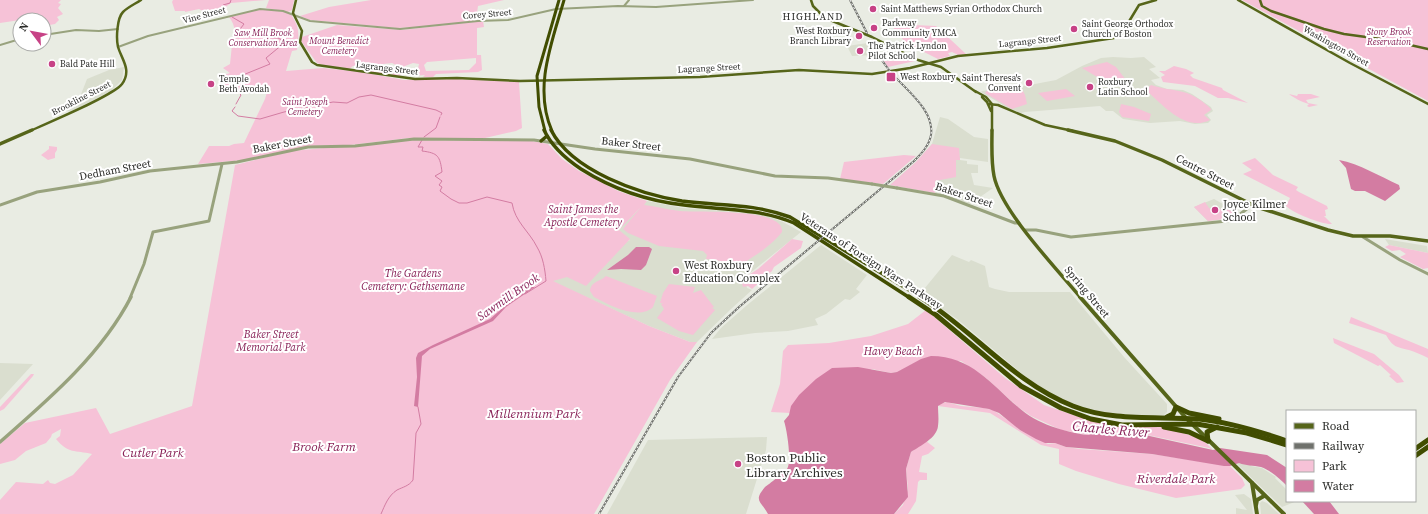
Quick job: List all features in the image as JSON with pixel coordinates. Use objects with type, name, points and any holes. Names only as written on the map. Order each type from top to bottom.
[{"type":"highway","name":"Veterans of Foreign Wars Parkway","points":[[559,0],[538,71],[537,80],[540,112],[547,136],[564,157],[578,167],[626,191],[664,202],[757,211],[780,216],[798,224],[941,319],[1015,381],[1042,399],[1064,410],[1094,420],[1124,425],[1191,424],[1219,426],[1286,445]]},
{"type":"highway","name":"Veterans of Foreign Wars Parkway","points":[[564,0],[544,80],[546,107],[549,122],[554,134],[561,144],[585,165],[633,188],[666,198],[706,205],[742,204],[783,214],[799,222],[948,316],[1022,377],[1046,393],[1074,406],[1103,414],[1127,418],[1186,418],[1208,420],[1242,427],[1286,441]]},
{"type":"highway","points":[[541,141],[547,136]]},
{"type":"highway","points":[[1042,399],[1046,393]]},
{"type":"highway","points":[[1163,418],[1172,415],[1176,407],[1188,412],[1219,419],[1242,427]]},
{"type":"highway","points":[[1156,425],[1186,431],[1208,440]]},
{"type":"highway","points":[[1208,440],[1208,431],[1219,426]]},
{"type":"highway","points":[[1416,448],[1428,440]]},
{"type":"highway","points":[[1416,455],[1428,447]]},
{"type":"main road","name":"Brookline Street","points":[[0,144],[70,113],[121,85],[126,76],[126,64],[118,47],[118,20],[123,12],[141,0]]},
{"type":"main road","points":[[294,15],[296,0]]},
{"type":"main road","name":"Centre Street","points":[[811,0],[813,7],[827,19],[869,36],[905,54],[942,68],[975,91],[990,104],[1002,107],[1045,125],[1094,134],[1117,142],[1167,163],[1252,205],[1334,232],[1363,237]]},
{"type":"main road","name":"Lagrange Street","points":[[294,15],[302,32],[300,42],[313,62],[319,66],[406,79],[458,78],[544,80],[700,77],[799,70],[875,74],[893,72],[942,59],[1047,48],[1114,38],[1122,33],[1138,6],[1144,2],[1156,0]]},
{"type":"main road","name":"Washington Street","points":[[1238,0],[1350,63],[1428,102]]},
{"type":"main road","name":"Washington Street","points":[[1241,0],[1428,102]]},
{"type":"main road","points":[[1260,0],[1262,6],[1271,11],[1324,29],[1344,34],[1388,40],[1428,49]]},
{"type":"main road","points":[[297,20],[302,19]]},
{"type":"main road","name":"Centre Street","points":[[975,91],[986,97],[990,104]]},
{"type":"main road","points":[[986,97],[1002,107]]},
{"type":"main road","name":"Spring Street","points":[[990,104],[994,176],[998,189],[1019,222],[1100,322],[1191,424],[1284,514]]},
{"type":"main road","points":[[1363,237],[1390,236],[1428,241]]},
{"type":"main road","points":[[1252,483],[1257,514]]},
{"type":"main road","points":[[1256,506],[1257,500],[1264,496]]},
{"type":"street","points":[[624,6],[628,0]]},
{"type":"street","name":"Corey Street","points":[[294,15],[302,19],[338,25],[406,29],[478,21],[508,20],[556,9],[624,6],[656,7],[753,0]]},
{"type":"street","name":"Vine Street","points":[[118,47],[148,36],[251,10],[270,9],[294,15]]},
{"type":"street","points":[[286,12],[294,10]]},
{"type":"street","points":[[52,34],[76,30],[99,31],[118,29]]},
{"type":"street","points":[[0,45],[12,41]]},
{"type":"street","name":"Baker Street","points":[[235,162],[301,148],[323,146],[357,146],[401,139],[527,139],[642,155],[690,159],[775,176],[828,178],[897,188],[944,196],[1015,223],[1019,222]]},
{"type":"street","name":"Dedham Street","points":[[0,205],[34,193],[146,172],[235,162]]},
{"type":"street","points":[[0,442],[54,395],[101,343],[130,298],[141,273],[153,232],[209,221],[222,164]]},
{"type":"street","points":[[1025,230],[1031,229],[1062,237],[1071,237],[1227,221],[1235,218],[1252,205]]},
{"type":"street","name":"Centre Street","points":[[1363,237],[1400,260],[1428,274]]},
{"type":"shaded area","name":"The Patrick Lyndon Pilot School","points":[[868,43],[874,55],[852,56],[847,46]]},
{"type":"shaded area","name":"Roxbury Latin School","points":[[1144,57],[1156,67],[1149,69],[1160,78],[1151,80],[1156,85],[1167,89],[1183,90],[1192,94],[1211,107],[1213,111],[1207,115],[1211,120],[1208,123],[1195,124],[1180,121],[1150,123],[1123,119],[1113,111],[1106,111],[1100,106],[1021,113],[1008,108],[981,92],[1056,80],[1101,58]]},
{"type":"shaded area","points":[[124,67],[122,80],[111,91],[70,112],[60,107],[80,97],[87,79],[109,70]]},
{"type":"shaded area","points":[[940,117],[948,119],[974,137],[988,139],[988,162],[960,158],[960,160],[967,161],[967,164],[978,165],[978,173],[971,173],[974,185],[993,188],[970,204],[935,193],[890,185],[916,162],[932,144]]},
{"type":"shaded area","name":"Joyce Kilmer School","points":[[1214,199],[1237,212],[1224,219],[1208,221],[1194,207]]},
{"type":"shaded area","name":"West Roxbury Education Complex","points":[[647,201],[683,208],[749,213],[767,216],[783,222],[801,232],[744,278],[747,288],[752,290],[697,342],[690,342],[649,326],[547,279],[630,240],[618,230]]},
{"type":"shaded area","points":[[1385,239],[1427,246],[1428,253],[1389,245]]},
{"type":"shaded area","points":[[821,245],[867,275],[856,289],[860,292],[850,300],[845,299],[826,314],[815,319],[818,325],[788,331],[755,333],[712,339],[721,328],[746,306]]},
{"type":"shaded area","points":[[952,255],[969,262],[971,260],[985,266],[989,287],[995,289],[1009,292],[1070,292],[1124,357],[1167,404],[1167,412],[1164,415],[1129,415],[1113,414],[1089,409],[1056,397],[1033,383],[957,319],[920,294]]},
{"type":"shaded area","points":[[0,363],[33,364],[0,400]]},
{"type":"shaded area","points":[[767,437],[766,450],[746,514],[607,514],[648,440]]},
{"type":"shaded area","points":[[1249,462],[1251,466],[1262,468],[1276,477],[1275,478],[1286,489],[1286,502],[1294,502],[1282,507],[1236,463]]},
{"type":"shaded area","points":[[1244,494],[1251,499],[1253,514],[1236,514],[1236,508],[1247,510],[1235,495]]},
{"type":"shaded area","points":[[1262,501],[1267,503],[1279,514],[1261,514],[1260,503]]},
{"type":"green space","points":[[0,0],[61,0],[58,3],[61,4],[58,8],[63,14],[57,17],[59,20],[55,24],[52,25],[52,12],[12,12],[12,21],[0,23]]},
{"type":"green space","points":[[173,0],[266,0],[231,3],[224,8],[203,11],[199,9],[185,12],[175,11],[172,2]]},
{"type":"green space","points":[[269,0],[294,0],[292,10],[288,12],[266,8]]},
{"type":"green space","name":"Mount Benedict Cemetery","points":[[371,0],[504,0],[478,6],[476,20],[436,26],[397,28],[310,20],[300,16],[329,7]]},
{"type":"green space","name":"Stony Brook Reservation","points":[[1242,0],[1428,0],[1428,101]]},
{"type":"green space","name":"Saint Joseph Cemetery","points":[[266,9],[290,13],[296,23],[298,34],[297,50],[292,51],[286,71],[323,68],[361,72],[404,80],[456,79],[519,82],[522,128],[516,131],[485,138],[409,138],[350,145],[311,146],[244,160],[198,164],[209,146],[229,146],[244,143],[265,99],[268,89],[247,88],[238,94],[233,88],[222,87],[221,85],[224,81],[221,76],[230,73],[223,68],[230,64],[232,45],[230,43],[234,33],[233,23],[229,17]]},
{"type":"green space","name":"Mount Benedict Cemetery","points":[[483,21],[484,27],[477,28],[477,55],[481,55],[482,70],[478,72],[436,74],[433,77],[423,77],[425,75],[413,76],[413,74],[417,73],[419,64],[413,63],[405,66],[400,76],[390,75],[393,74],[398,66],[392,63],[383,64],[382,66],[387,73],[383,74],[363,70],[365,69],[364,66],[353,66],[349,69],[329,66],[317,63],[301,41],[302,37],[337,25],[402,30]],"holes":[[[476,58],[476,63],[469,70],[426,71],[424,65],[427,62]]]},
{"type":"green space","points":[[890,24],[936,26],[966,54],[958,55],[952,52],[948,53],[950,56],[938,59],[906,43]]},
{"type":"green space","points":[[907,57],[915,61],[888,67],[884,61],[895,61]]},
{"type":"green space","points":[[1107,62],[1116,67],[1126,80],[1109,84],[1082,68]]},
{"type":"green space","points":[[1174,66],[1194,73],[1190,75],[1193,78],[1222,88],[1223,90],[1248,103],[1228,98],[1218,98],[1195,86],[1163,82],[1161,77],[1165,75],[1159,71],[1165,71]]},
{"type":"green space","points":[[1151,85],[1194,96],[1211,109],[1204,115],[1210,120],[1201,123],[1192,123],[1176,116],[1148,92],[1148,88]]},
{"type":"green space","points":[[1009,89],[1023,91],[1027,104],[1012,109],[985,93],[987,91]]},
{"type":"green space","points":[[1066,89],[1075,96],[1047,101],[1038,93]]},
{"type":"green space","points":[[1289,94],[1297,96],[1298,94],[1311,94],[1320,97],[1306,100],[1308,103],[1318,105],[1309,107],[1307,106],[1309,104]]},
{"type":"green space","points":[[1121,104],[1134,107],[1151,114],[1149,121],[1122,117],[1119,112]]},
{"type":"green space","points":[[407,140],[532,141],[548,144],[562,159],[579,171],[618,191],[647,201],[644,205],[680,211],[756,215],[770,218],[779,224],[782,232],[768,246],[738,265],[706,259],[707,255],[703,251],[659,246],[628,233],[623,229],[641,207],[619,230],[630,239],[586,286],[567,277],[553,281],[649,326],[690,342],[697,342],[670,380],[594,514],[0,514],[0,500],[16,482],[43,484],[48,480],[50,483],[55,484],[73,475],[92,454],[72,451],[60,444],[56,439],[60,436],[61,429],[52,434],[46,443],[26,451],[15,460],[0,464],[0,444],[25,423],[96,408],[110,434],[192,406],[235,165],[292,151]]},
{"type":"green space","points":[[932,144],[959,148],[960,160],[956,160],[956,177],[935,181],[935,193],[890,185],[916,162]]},
{"type":"green space","points":[[49,146],[57,147],[57,150],[55,153],[55,158],[48,160],[41,155],[49,149]]},
{"type":"green space","points":[[904,155],[916,156],[883,184],[840,179],[844,162]]},
{"type":"green space","points":[[1255,158],[1273,175],[1298,187],[1296,190],[1299,192],[1327,206],[1328,209],[1325,210],[1326,216],[1324,216],[1332,224],[1315,221],[1295,212],[1286,206],[1290,198],[1243,174],[1252,170],[1242,163]]},
{"type":"green space","name":"Joyce Kilmer School","points":[[1205,202],[1209,208],[1215,211],[1225,208],[1235,213],[1224,219],[1208,221],[1194,207]]},
{"type":"green space","points":[[792,239],[803,241],[801,248],[774,267],[772,271],[752,289],[748,286],[743,287],[741,280],[758,269]]},
{"type":"green space","points":[[1389,245],[1428,253],[1428,268],[1423,269],[1400,257],[1406,254],[1400,250],[1392,251],[1385,247]]},
{"type":"green space","points":[[606,276],[657,296],[653,307],[647,311],[632,312],[608,304],[594,297],[590,291],[592,285]]},
{"type":"green space","points":[[669,284],[695,287],[693,293],[701,290],[714,307],[712,308],[715,310],[693,335],[679,331],[657,318],[664,309],[661,304],[663,303],[660,303],[663,293]]},
{"type":"green space","name":"Havey Beach","points":[[926,310],[1005,378],[1044,405],[1094,422],[1165,427],[1195,437],[1205,442],[1213,450],[1143,434],[1096,433],[1088,435],[1061,430],[1031,416],[1018,407],[986,378],[961,361],[918,361],[898,372],[891,373],[872,369],[790,413],[771,412],[780,384],[783,351],[788,345],[829,343],[871,336],[908,324]]},
{"type":"green space","points":[[1351,317],[1428,349],[1428,358],[1395,346],[1386,335],[1349,323]]},
{"type":"green space","points":[[1333,338],[1374,354],[1399,375],[1404,382],[1397,383],[1380,365],[1378,366],[1334,343]]},
{"type":"green space","points":[[31,374],[34,374],[4,409],[0,411],[0,407]]},
{"type":"green space","name":"Riverdale Park","points":[[947,402],[961,406],[993,410],[1020,430],[1048,444],[1055,443],[1066,447],[1080,449],[1152,454],[1230,466],[1242,478],[1245,485],[1241,489],[1176,498],[1119,484],[1076,471],[1059,464],[1059,449],[1041,445],[990,413],[938,406]]},
{"type":"green space","points":[[926,441],[935,448],[928,454],[922,456],[919,472],[927,473],[927,480],[920,480],[918,482],[916,501],[908,514],[894,514],[903,505],[908,489],[906,469],[911,452]]},
{"type":"water","points":[[1339,160],[1354,164],[1399,185],[1400,189],[1385,201],[1365,191],[1355,191],[1351,189],[1346,168]]},
{"type":"water","points":[[636,247],[649,247],[652,249],[646,265],[641,270],[607,270],[628,255]]},
{"type":"water","points":[[530,285],[535,287],[506,307],[493,321],[430,349],[422,356],[418,407],[414,406],[417,377],[416,358],[418,353],[490,319],[506,305],[519,297]]},
{"type":"water","points":[[931,356],[945,357],[969,366],[989,381],[1025,413],[1042,423],[1070,432],[1088,435],[1093,433],[1145,435],[1213,450],[1220,448],[1267,455],[1286,467],[1286,485],[1271,472],[1258,466],[1239,463],[1224,466],[1152,454],[1066,447],[1055,443],[1045,443],[1020,430],[999,413],[989,409],[945,402],[938,406],[938,426],[935,434],[928,441],[911,452],[906,469],[908,497],[894,514],[768,514],[759,501],[759,495],[765,487],[787,469],[789,453],[788,438],[784,421],[789,415],[791,406],[799,395],[816,379],[832,368],[858,367],[891,373],[897,372],[921,359]]},
{"type":"water","points":[[1303,502],[1330,502],[1339,514],[1314,514]]},
{"type":"waterway","name":"Sawmill Brook","points":[[223,8],[223,5],[230,3],[231,0]]},
{"type":"waterway","name":"Sawmill Brook","points":[[232,17],[244,24],[237,33],[240,36],[278,38],[282,40],[283,44],[266,58],[270,64],[238,77],[242,83],[234,88],[241,95],[236,104]]},
{"type":"waterway","name":"Sawmill Brook","points":[[235,107],[232,111],[238,116],[260,119],[284,112],[333,102],[347,103],[359,97],[371,95],[436,110],[442,113],[441,115]]},
{"type":"waterway","name":"Sawmill Brook","points":[[424,137],[436,128],[440,117]]},
{"type":"waterway","name":"Sawmill Brook","points":[[422,140],[418,147],[423,147],[422,151],[435,154],[439,159],[442,172],[435,176],[442,181],[439,185],[442,187],[440,191],[451,199],[459,203],[467,203],[487,197],[512,203],[516,216],[534,241],[539,251],[545,272],[546,281],[525,294]]},
{"type":"waterway","name":"Sawmill Brook","points":[[381,514],[391,495],[397,490],[408,485],[413,480],[416,433],[421,424],[418,407]]},
{"type":"railway","points":[[850,0],[867,33]]},
{"type":"railway","points":[[599,514],[678,377],[711,333],[739,307],[914,161],[927,146],[931,135],[931,125],[928,116],[917,100],[889,70],[871,41]]},
{"type":"place","name":"Saint Matthews Syrian Orthodox Church","points":[[873,9]]},
{"type":"place","name":"Parkway Community YMCA","points":[[874,28]]},
{"type":"place","name":"Saint George Orthodox Church of Boston","points":[[1074,29]]},
{"type":"place","name":"West Roxbury Branch Library","points":[[859,36]]},
{"type":"place","name":"The Patrick Lyndon Pilot School","points":[[860,51]]},
{"type":"place","name":"Bald Pate Hill","points":[[52,64]]},
{"type":"place","name":"West Roxbury","points":[[891,77]]},
{"type":"place","name":"Saint Theresa's Convent","points":[[1029,83]]},
{"type":"place","name":"Temple Beth Avodah","points":[[211,84]]},
{"type":"place","name":"Roxbury Latin School","points":[[1090,87]]},
{"type":"place","name":"Joyce Kilmer School","points":[[1215,210]]},
{"type":"place","name":"West Roxbury Education Complex","points":[[676,271]]},
{"type":"place","name":"Boston Public Library Archives","points":[[738,464]]},
{"type":"district","name":"HIGHLAND","points":[[813,16]]},
{"type":"park label","name":"Saw Mill Brook Conservation Area","points":[[263,38]]},
{"type":"park label","name":"Saint James the Apostle Cemetery","points":[[583,215]]},
{"type":"park label","name":"The Gardens Cemetery: Gethsemane","points":[[413,279]]},
{"type":"park label","name":"Baker Street Memorial Park","points":[[271,340]]},
{"type":"park label","name":"Millennium Park","points":[[534,413]]},
{"type":"park label","name":"Brook Farm","points":[[324,446]]},
{"type":"park label","name":"Cutler Park","points":[[153,452]]},
{"type":"water label","name":"Charles River","points":[[1111,429]]}]
